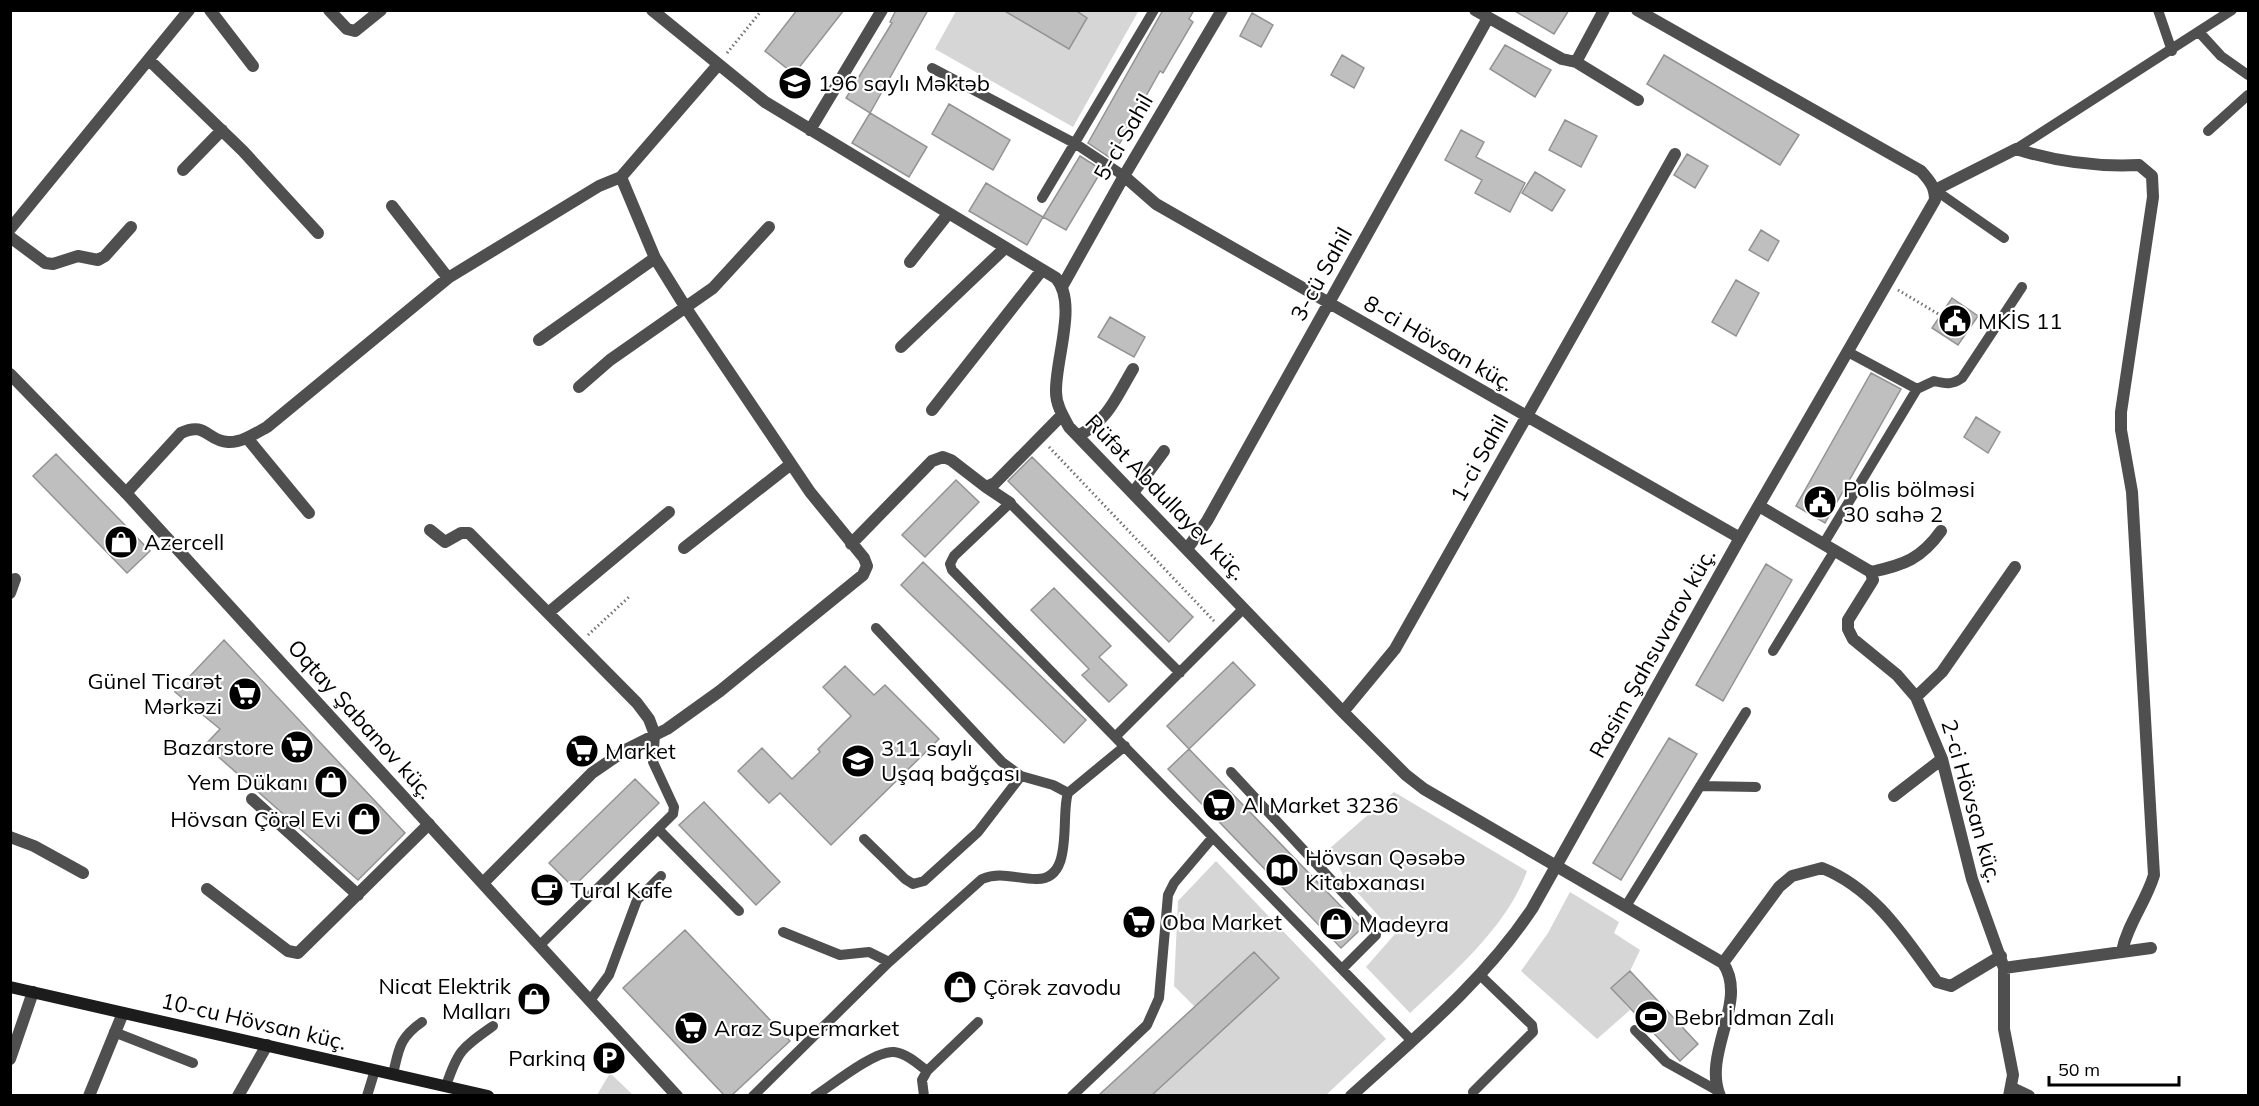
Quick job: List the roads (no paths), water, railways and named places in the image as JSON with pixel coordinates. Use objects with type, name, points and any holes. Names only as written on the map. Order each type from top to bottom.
[{"type":"main road","name":"10-cu Hövsan küç.","points":[[10,987],[488,1095]]},
{"type":"street","points":[[10,229],[189,10]]},
{"type":"street","points":[[210,10],[252,66]]},
{"type":"street","points":[[330,10],[347,29],[355,32],[381,10]]},
{"type":"street","points":[[652,10],[717,66],[765,102],[1063,285]]},
{"type":"street","points":[[810,130],[882,10]]},
{"type":"street","name":"5-ci Sahil","points":[[1063,285],[1222,10]]},
{"type":"street","points":[[1475,10],[1562,59],[1576,62],[1638,100]]},
{"type":"street","points":[[1576,62],[1604,10]]},
{"type":"street","points":[[1637,10],[1921,171],[1931,181],[1935,190],[2016,149],[2044,158],[2106,166],[2139,165],[2151,176],[2153,197],[2121,412],[2121,430],[2132,492],[2154,875],[2150,888],[2128,929],[2122,951]]},
{"type":"street","name":"3-cü Sahil","points":[[1187,549],[1207,521],[1488,18]]},
{"type":"street","points":[[149,60],[222,130],[318,233]]},
{"type":"street","points":[[126,493],[181,433],[192,428],[199,429],[224,442],[247,438],[267,427],[448,278],[599,186],[621,177],[717,66]]},
{"type":"street","points":[[183,170],[222,130]]},
{"type":"street","name":"1-ci Sahil","points":[[1343,712],[1395,649],[1675,154]]},
{"type":"street","name":"8-ci Hövsan küç.","points":[[1124,176],[1156,204],[1740,538]]},
{"type":"street","points":[[483,883],[592,773],[609,760],[655,735],[720,691],[863,575],[867,566],[864,558],[834,524],[791,464],[686,308],[655,258],[621,177]]},
{"type":"street","name":"Rasim Şahsuvarov küç.","points":[[1351,1095],[1481,976],[1511,940],[1557,866],[1740,538],[1931,212],[1935,190]]},
{"type":"street","points":[[392,206],[448,278]]},
{"type":"street","points":[[910,262],[948,214]]},
{"type":"street","points":[[10,237],[45,263],[53,264],[78,256],[98,260],[105,256],[131,227]]},
{"type":"street","points":[[579,387],[610,360],[713,288],[769,227]]},
{"type":"street","points":[[901,347],[1005,248]]},
{"type":"street","points":[[539,340],[655,258]]},
{"type":"street","points":[[932,410],[1042,270]]},
{"type":"street","name":"Rüfət Abdullayev küç.","points":[[1063,285],[1065,307],[1056,392],[1062,415],[1078,436],[1343,712],[1406,775],[1424,789],[1723,963]]},
{"type":"street","points":[[1078,436],[1098,425],[1106,416],[1133,369]]},
{"type":"street","name":"Oqtay Şabanov küç.","points":[[10,374],[126,493],[677,1095]]},
{"type":"street","points":[[987,487],[995,483],[1062,415]]},
{"type":"street","points":[[247,438],[309,513]]},
{"type":"street","points":[[1133,493],[1164,451]]},
{"type":"street","points":[[851,544],[932,461],[943,457],[951,460],[1010,503]]},
{"type":"street","points":[[684,548],[791,464]]},
{"type":"street","points":[[1759,506],[1871,572],[1897,567],[1922,554],[1941,531]]},
{"type":"street","points":[[548,613],[669,512]]},
{"type":"street","points":[[430,530],[446,542],[460,533],[469,533],[637,703],[649,719],[655,735]]},
{"type":"street","points":[[1916,697],[1942,672],[2015,567]]},
{"type":"street","name":"2-ci Hövsan küç.","points":[[1871,572],[1873,580],[1848,620],[1848,629],[1853,639],[1897,675],[1916,697],[1942,759],[1972,879],[2002,962],[2004,1029],[2013,1075],[2011,1092]]},
{"type":"street","points":[[10,593],[15,579]]},
{"type":"street","points":[[1894,796],[1942,759]]},
{"type":"street","points":[[252,799],[358,896]]},
{"type":"street","points":[[207,890],[288,951],[298,952],[358,896],[429,824]]},
{"type":"street","points":[[10,837],[34,846],[83,873]]},
{"type":"street","points":[[1717,1094],[1718,1056],[1732,983],[1723,963],[1779,887],[1792,876],[1822,867],[1855,885],[1892,920],[1937,982],[1944,986],[1951,986],[2002,962],[2151,948]]},
{"type":"street","points":[[10,1059],[33,992]]},
{"type":"street","points":[[89,1095],[123,1013]]},
{"type":"street","points":[[238,1095],[267,1045]]},
{"type":"street","points":[[2011,1092],[2029,1095]]},
{"type":"lane","points":[[1042,198],[1154,10]]},
{"type":"lane","points":[[2158,10],[2172,51]]},
{"type":"lane","points":[[2016,149],[2172,51],[2232,10]]},
{"type":"lane","points":[[2199,32],[2221,56],[2248,75]]},
{"type":"lane","points":[[932,68],[1076,144],[1124,176]]},
{"type":"lane","points":[[2208,131],[2248,95]]},
{"type":"lane","points":[[1935,190],[2004,238]]},
{"type":"lane","points":[[1824,543],[1917,389],[1931,381],[1947,384],[1962,378],[2022,287]]},
{"type":"lane","points":[[1848,352],[1917,389]]},
{"type":"lane","points":[[1180,673],[1010,503],[954,556],[950,564],[952,570],[1412,1041]]},
{"type":"lane","points":[[1773,651],[1835,550]]},
{"type":"lane","points":[[1116,736],[1244,609]]},
{"type":"lane","points":[[876,628],[1002,762],[1021,776],[1053,784],[1068,793]]},
{"type":"lane","points":[[1626,906],[1746,712]]},
{"type":"lane","points":[[541,944],[673,814],[674,807],[653,762],[655,735]]},
{"type":"lane","points":[[753,1095],[889,962],[981,879],[994,874],[1039,879],[1053,873],[1063,859],[1065,802],[1068,793],[1125,746]]},
{"type":"lane","points":[[1232,772],[1376,928],[1376,935],[1342,969]]},
{"type":"lane","points":[[864,839],[905,879],[913,884],[924,881],[978,832],[1021,776]]},
{"type":"lane","points":[[1700,786],[1755,787]]},
{"type":"lane","points":[[659,830],[739,912]]},
{"type":"lane","points":[[1072,1095],[1147,1025],[1155,1012],[1160,998],[1168,895],[1174,883],[1213,837]]},
{"type":"lane","points":[[591,999],[609,975],[637,900],[661,876]]},
{"type":"lane","points":[[783,932],[840,956],[869,952],[889,962]]},
{"type":"lane","points":[[1473,1092],[1533,1032],[1532,1025],[1481,976]]},
{"type":"lane","points":[[393,1074],[401,1042],[406,1033],[422,1022]]},
{"type":"lane","points":[[924,1095],[922,1080],[927,1071],[978,1022]]},
{"type":"lane","points":[[446,1086],[456,1058],[464,1047],[493,1026]]},
{"type":"lane","points":[[1635,1030],[1666,1062],[1717,1094]]},
{"type":"lane","points":[[114,1032],[193,1063]]},
{"type":"lane","points":[[815,1095],[871,1059],[893,1052],[908,1057],[927,1071]]},
{"type":"lane","points":[[367,1095],[375,1070]]},
{"type":"place","name":"196 saylı Məktəb","points":[[795,83]]},
{"type":"place","name":"MKİS 11","points":[[1955,321]]},
{"type":"place","name":"Polis bölməsi 30 sahə 2","points":[[1820,502]]},
{"type":"place","name":"Azercell","points":[[121,542]]},
{"type":"place","name":"Günel Ticarət Mərkəzi","points":[[245,694]]},
{"type":"place","name":"Bazarstore","points":[[297,747]]},
{"type":"place","name":"Market","points":[[582,751]]},
{"type":"place","name":"311 saylı Uşaq bağçası","points":[[858,761]]},
{"type":"place","name":"Yem Dükanı","points":[[331,782]]},
{"type":"place","name":"Al Market 3236","points":[[1219,805]]},
{"type":"place","name":"Hövsan Çörəl Evi","points":[[364,819]]},
{"type":"place","name":"Hövsan Qəsəbə Kitabxanası","points":[[1282,870]]},
{"type":"place","name":"Tural Kafe","points":[[547,890]]},
{"type":"place","name":"Oba Market","points":[[1139,922]]},
{"type":"place","name":"Madeyra","points":[[1336,924]]},
{"type":"place","name":"Çörək zavodu","points":[[960,987]]},
{"type":"place","name":"Nicat Elektrik Malları","points":[[534,999]]},
{"type":"place","name":"Bebr İdman Zalı","points":[[1651,1017]]},
{"type":"place","name":"Araz Supermarket","points":[[691,1028]]},
{"type":"place","name":"Parkinq","points":[[609,1058]]}]
